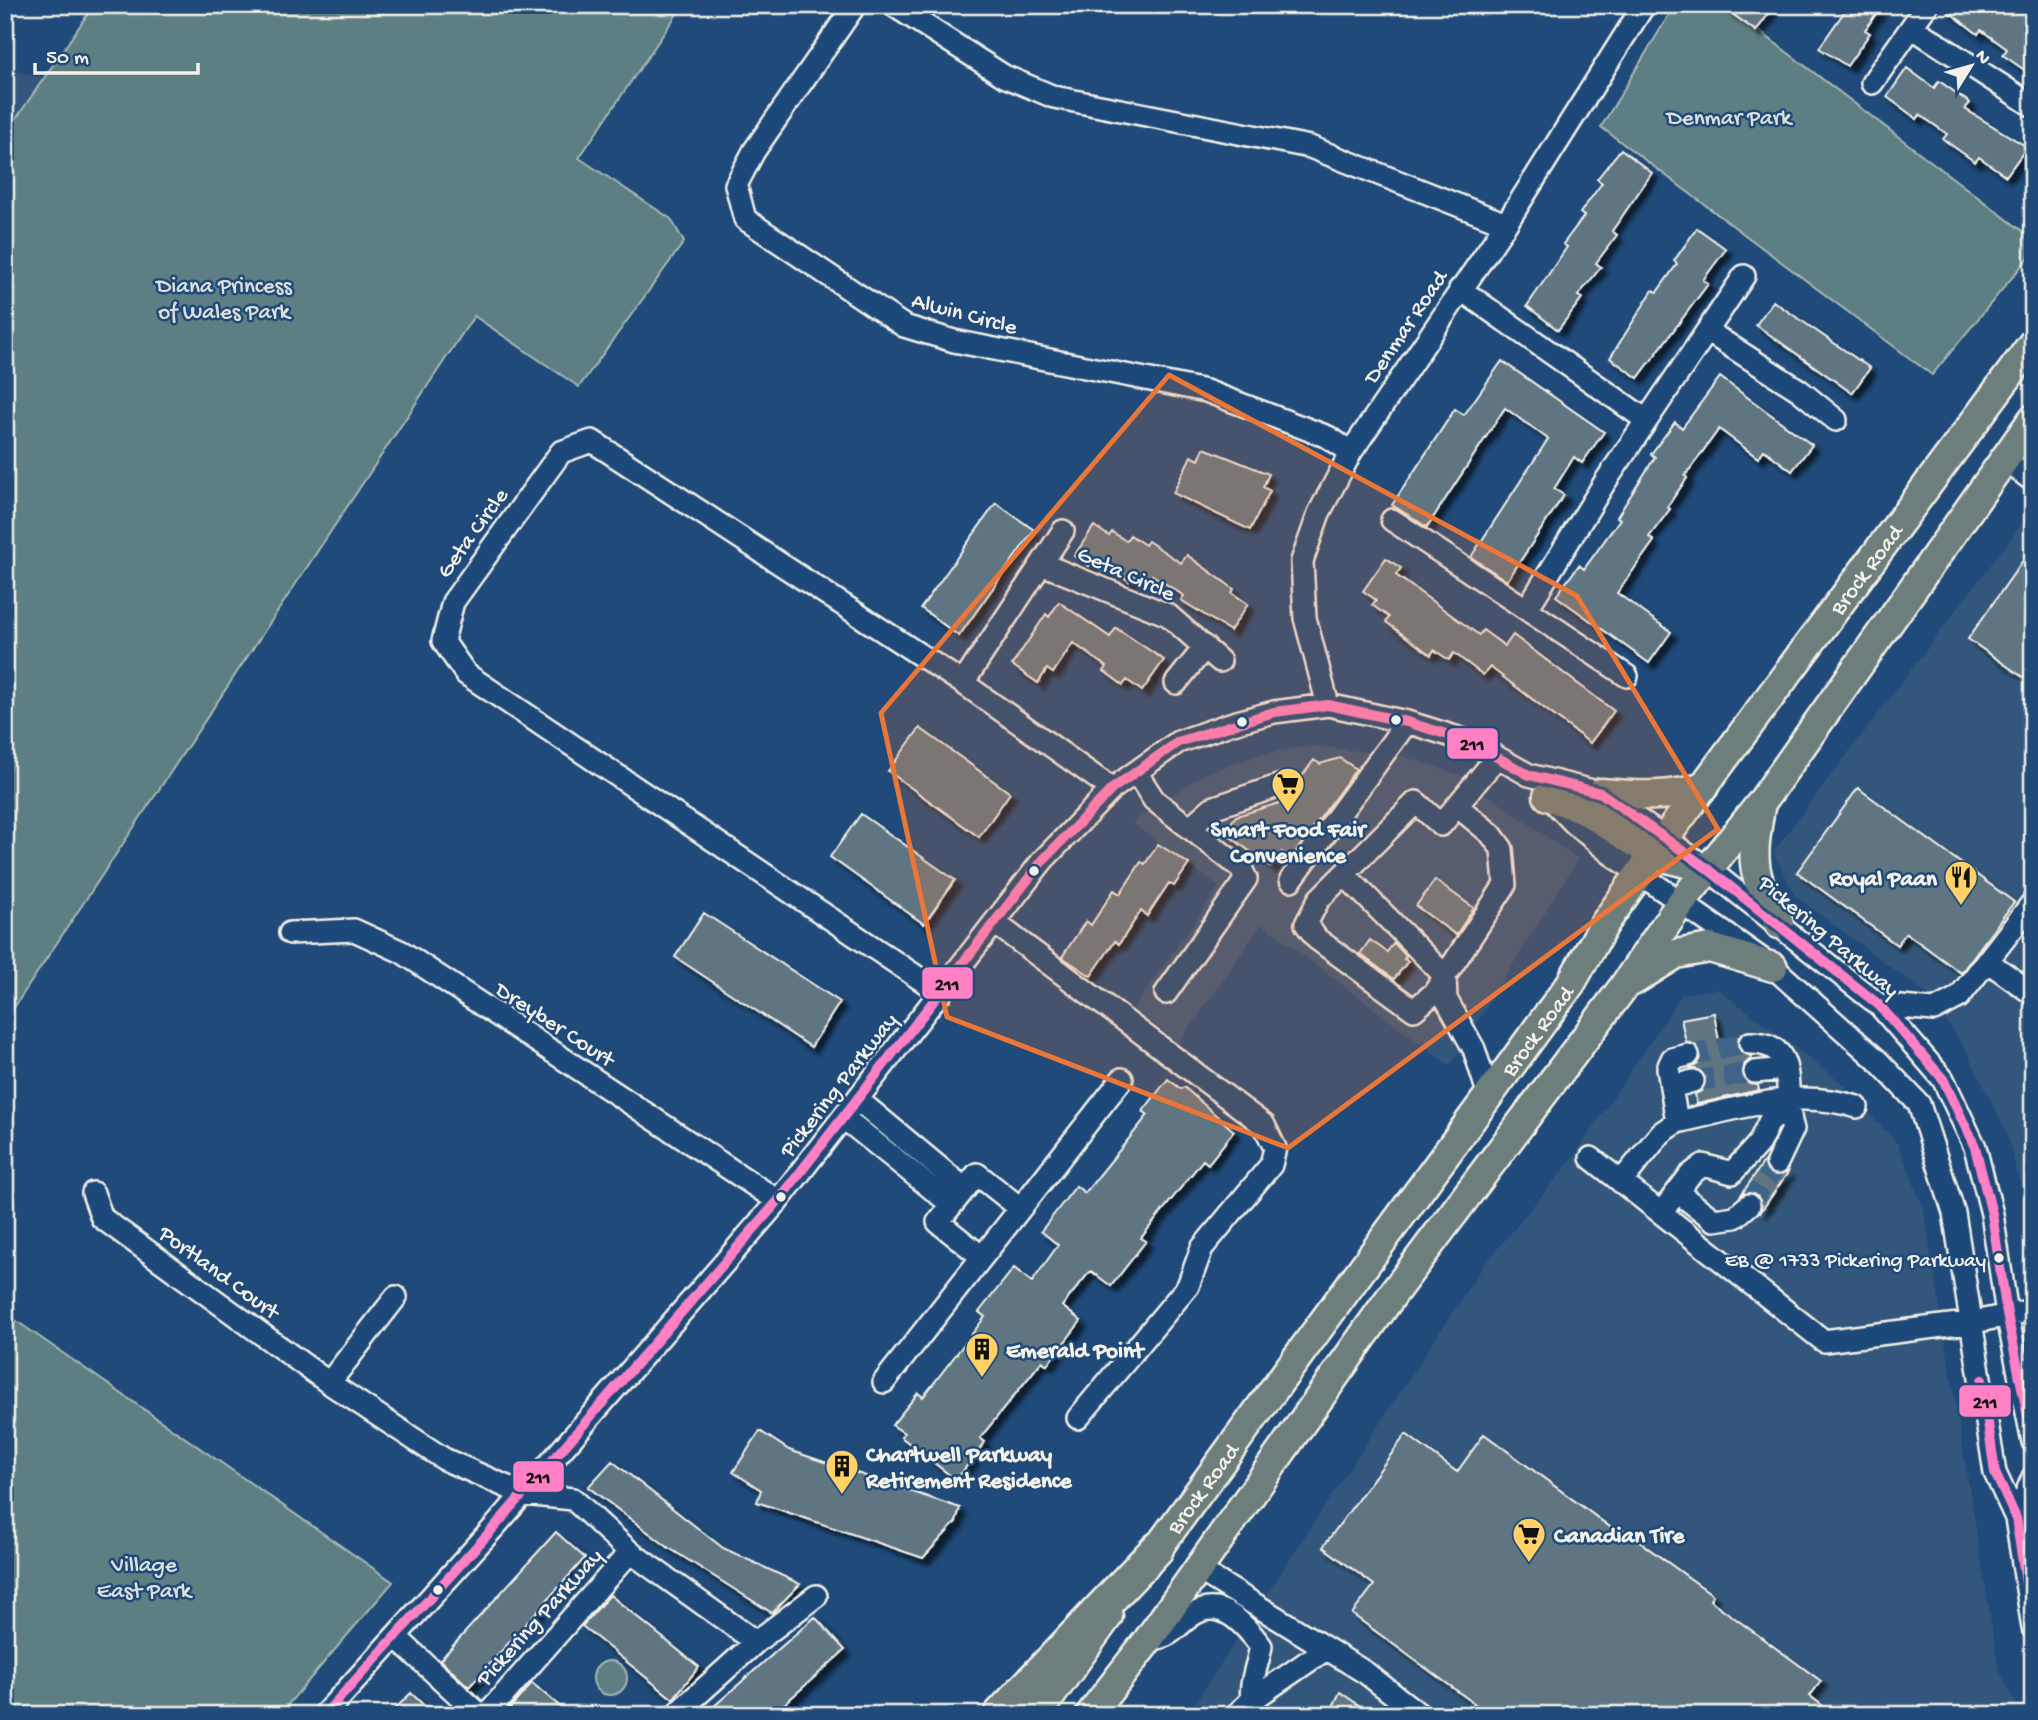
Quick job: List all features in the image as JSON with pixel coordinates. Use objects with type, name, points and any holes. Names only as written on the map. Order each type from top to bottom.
[{"type":"highway","points":[[1000,1715],[1157,1549]]},
{"type":"main road","name":"Brock Road","points":[[1037,1715],[1571,982],[1605,923],[1653,855],[2033,343]]},
{"type":"main road","name":"Brock Road","points":[[1090,1715],[1148,1640],[1196,1568],[1395,1291],[1622,989],[1680,904],[1761,803],[2033,419]]},
{"type":"main road","points":[[1967,430],[2003,458]]},
{"type":"main road","points":[[1601,793],[1650,796],[1685,793],[1704,787]]},
{"type":"main road","points":[[1548,796],[1584,809],[1653,855],[1708,869]]},
{"type":"main road","points":[[1761,803],[1752,850],[1757,884],[1779,924]]},
{"type":"main road","points":[[1622,989],[1676,954],[1710,948],[1773,967]]},
{"type":"street","name":"Alwin Circle","points":[[855,5],[754,151],[736,185],[746,219],[904,326],[954,341],[1206,391],[1328,437],[1351,452]]},
{"type":"street","points":[[893,5],[1004,76],[1054,97],[1310,146],[1506,224]]},
{"type":"street","name":"Denmar Road","points":[[1328,705],[1305,618],[1302,561],[1319,513],[1351,452],[1506,224],[1644,5]]},
{"type":"street","points":[[1872,83],[1927,5]]},
{"type":"street","points":[[1913,28],[2033,106]]},
{"type":"street","points":[[1527,609],[1562,549],[1646,420],[1744,276]]},
{"type":"street","points":[[1460,289],[1646,420]]},
{"type":"street","points":[[1707,331],[1799,390],[1836,419]]},
{"type":"street","name":"Geta Circle","points":[[941,993],[466,674],[443,641],[453,602],[561,452],[592,441],[963,683],[1112,789]]},
{"type":"street","points":[[2003,458],[2033,481]]},
{"type":"street","points":[[1392,520],[1628,676]]},
{"type":"street","name":"Geta Circle","points":[[963,683],[1063,531]]},
{"type":"street","name":"Geta Circle","points":[[1042,564],[1168,615],[1212,654],[1176,683]]},
{"type":"street","name":"Pickering Parkway","points":[[324,1715],[397,1638],[778,1201],[1044,860],[1112,789],[1178,742],[1274,712],[1328,705],[1407,722],[1468,741],[1529,775],[1601,793],[1653,855],[1680,904],[1773,967],[1877,1060],[1919,1104],[1954,1213],[1974,1322],[1995,1473],[2016,1518],[2033,1628]]},
{"type":"street","points":[[1291,880],[1407,722]]},
{"type":"street","points":[[1457,806],[1491,834],[1502,849],[1505,885],[1434,993],[1415,1010],[1317,939],[1306,924],[1319,900],[1416,802],[1441,825],[1497,757]]},
{"type":"street","points":[[1136,772],[1154,800],[1241,868],[1246,879],[1166,993]]},
{"type":"street","name":"Pickering Parkway","points":[[1529,775],[1548,796]]},
{"type":"street","points":[[1189,828],[1212,808],[1282,785]]},
{"type":"street","name":"Pickering Parkway","points":[[1708,869],[1879,1005],[1943,1079],[1975,1147],[1992,1214],[2007,1314],[2033,1442]]},
{"type":"street","points":[[1344,874],[1445,976],[1446,999],[1474,1049],[1489,1096]]},
{"type":"street","points":[[1879,1005],[1934,1010],[1959,997],[2033,902]]},
{"type":"street","points":[[995,923],[1264,1125],[1275,1148],[1271,1165],[1202,1248],[1188,1286],[1078,1418]]},
{"type":"street","name":"Dreyber Court","points":[[290,933],[354,930],[402,952],[778,1201]]},
{"type":"street","points":[[1987,961],[2033,994]]},
{"type":"street","points":[[1750,1043],[1768,1042],[1779,1051],[1785,1069],[1793,1129],[1777,1163]]},
{"type":"street","points":[[1677,1122],[1668,1068],[1672,1059],[1688,1055]]},
{"type":"street","points":[[1755,1072],[1785,1069]]},
{"type":"street","points":[[884,1382],[1122,1079]]},
{"type":"street","points":[[1671,1087],[1693,1082]]},
{"type":"street","points":[[1621,1182],[1661,1133],[1677,1122],[1829,1098],[1857,1107]]},
{"type":"street","points":[[858,1100],[959,1197]]},
{"type":"street","points":[[1661,1213],[1690,1175],[1703,1164],[1732,1173],[1759,1143],[1770,1120],[1789,1105]]},
{"type":"street","points":[[844,1118],[959,1197]]},
{"type":"street","points":[[1591,1158],[1824,1341],[1974,1322],[2033,1310]]},
{"type":"street","points":[[982,1257],[938,1222],[977,1174],[1020,1209]]},
{"type":"street","points":[[1677,1192],[1714,1220],[1735,1217],[1749,1205]]},
{"type":"street","name":"Portland Court","points":[[93,1193],[102,1218],[329,1383],[444,1459],[523,1494]]},
{"type":"street","points":[[329,1383],[396,1297]]},
{"type":"street","points":[[2016,1518],[2033,1478]]},
{"type":"street","name":"Pickering Parkway","points":[[523,1494],[573,1499],[630,1552],[757,1642]]},
{"type":"street","name":"Pickering Parkway","points":[[486,1715],[630,1552]]},
{"type":"street","points":[[1196,1568],[1366,1673],[1420,1715]]},
{"type":"street","points":[[675,1715],[757,1642],[816,1596]]},
{"type":"street","points":[[1148,1640],[1168,1637],[1198,1612],[1220,1610],[1244,1623],[1261,1646],[1257,1670],[1250,1687],[1252,1700]]},
{"type":"street","name":"Pickering Parkway","points":[[397,1638],[480,1715]]},
{"type":"street","points":[[1236,1715],[1252,1700],[1326,1649]]},
{"type":"highlighted area","points":[[1169,375],[1577,596],[1718,829],[1288,1148],[947,1017],[881,713]]},
{"type":"shaded area","points":[[5,68],[44,78],[5,135]]},
{"type":"shaded area","points":[[2033,509],[2033,1237],[2007,1134],[1966,1050],[1928,995],[1795,896],[1773,852]]},
{"type":"shaded area","points":[[1312,746],[1403,756],[1460,775],[1578,859],[1450,1066],[1262,924],[1179,1043],[1133,1009],[1219,887],[1132,823],[1201,775],[1258,755]]},
{"type":"shaded area","points":[[1718,989],[1846,1086],[1843,1118],[1858,1102],[1898,1144],[1924,1209],[1999,1670],[2022,1715],[1187,1715],[1483,1266],[1572,1159],[1682,994]]},
{"type":"green space","name":"Diana Princess of Wales Park","points":[[94,5],[683,5],[579,158],[671,219],[684,242],[579,387],[474,316],[5,1021],[5,135]]},
{"type":"green space","name":"Denmar Park","points":[[1675,5],[1725,5],[2033,239],[2033,252],[1932,375],[1601,127]]},
{"type":"green space","name":"Village East Park","points":[[5,1313],[393,1582],[279,1715],[5,1715]]},
{"type":"green space","points":[[610,1661],[622,1666],[627,1678],[622,1690],[610,1695],[598,1690],[593,1678],[598,1666]]},
{"type":"building","points":[[1720,5],[1775,5],[1756,31]]},
{"type":"building","points":[[1849,5],[1882,5],[1865,30],[1870,33],[1847,66],[1819,48]]},
{"type":"building","points":[[1940,5],[2012,5],[2030,18],[2026,24],[2033,29],[2033,76],[2003,55],[2007,49],[1981,30],[1978,34]]},
{"type":"building","points":[[1907,68],[1934,88],[1939,81],[1970,103],[1965,109],[2027,147],[2006,176],[1979,157],[1975,162],[1943,139],[1947,134],[1920,115],[1917,119],[1887,97]]},
{"type":"building","points":[[1621,149],[1652,173],[1612,231],[1617,235],[1596,263],[1601,267],[1578,296],[1582,298],[1558,330],[1527,306],[1567,247],[1563,244],[1584,216],[1580,213],[1602,183],[1597,179]]},
{"type":"building","points":[[1697,228],[1726,249],[1703,280],[1708,284],[1638,378],[1610,358],[1653,290],[1657,292],[1677,264],[1674,261]]},
{"type":"building","points":[[1773,301],[1870,368],[1852,393],[1756,325]]},
{"type":"building","points":[[1502,361],[1604,432],[1582,463],[1574,457],[1554,489],[1564,495],[1507,581],[1471,557],[1548,439],[1505,408],[1427,527],[1392,505],[1455,409],[1464,415]]},
{"type":"building","points":[[1720,377],[1812,445],[1792,471],[1764,450],[1758,458],[1719,429],[1685,476],[1687,478],[1667,507],[1670,509],[1649,537],[1654,541],[1617,593],[1671,632],[1649,663],[1556,596],[1579,565],[1584,569],[1620,519],[1617,517],[1655,457],[1651,454],[1675,422],[1682,428]]},
{"type":"building","points":[[1204,448],[1269,474],[1263,487],[1270,491],[1250,530],[1173,493],[1191,456],[1199,460]]},
{"type":"building","points":[[996,503],[1034,530],[959,636],[921,608]]},
{"type":"building","points":[[1094,526],[1109,536],[1112,532],[1126,541],[1130,535],[1145,545],[1148,541],[1181,563],[1187,555],[1234,589],[1232,593],[1248,604],[1230,631],[1181,600],[1184,596],[1152,575],[1146,584],[1132,575],[1129,581],[1111,569],[1107,574],[1091,563],[1089,566],[1074,556]]},
{"type":"building","points":[[2033,546],[2033,684],[1968,639]]},
{"type":"building","points":[[1386,558],[1401,568],[1396,575],[1479,635],[1483,630],[1505,646],[1513,635],[1614,711],[1590,743],[1490,667],[1483,675],[1454,653],[1449,660],[1434,650],[1431,655],[1386,622],[1389,617],[1372,605],[1376,600],[1363,591]]},
{"type":"building","points":[[1059,602],[1110,637],[1116,628],[1164,660],[1142,691],[1127,680],[1123,685],[1104,671],[1107,667],[1073,643],[1053,673],[1047,669],[1038,683],[1012,665],[1046,614],[1049,617]]},
{"type":"building","points":[[920,728],[1010,793],[979,837],[888,771]]},
{"type":"building","points":[[1340,758],[1356,769],[1291,858],[1282,852],[1271,867],[1224,832],[1236,816],[1283,802],[1314,760],[1320,764]]},
{"type":"building","points":[[1858,788],[2014,902],[1961,973],[1906,933],[1897,945],[1797,872]]},
{"type":"building","points":[[861,814],[955,880],[924,924],[830,857]]},
{"type":"building","points":[[1158,844],[1189,864],[1174,886],[1169,883],[1147,916],[1141,911],[1119,944],[1115,941],[1091,976],[1062,957],[1086,921],[1091,925],[1114,890],[1120,894],[1141,862],[1145,864]]},
{"type":"building","points":[[1435,880],[1474,908],[1456,935],[1416,906]]},
{"type":"building","points":[[704,913],[840,1002],[811,1047],[675,957]]},
{"type":"building","points":[[1370,940],[1387,952],[1394,943],[1406,956],[1404,959],[1408,961],[1394,979],[1360,954]]},
{"type":"building","points":[[1714,1013],[1719,1041],[1739,1037],[1738,1049],[1752,1057],[1743,1066],[1742,1074],[1749,1084],[1758,1085],[1759,1090],[1697,1104],[1695,1094],[1703,1090],[1706,1078],[1702,1071],[1691,1068],[1698,1064],[1701,1053],[1697,1045],[1686,1042],[1681,1019]]},
{"type":"building","points":[[1168,1079],[1181,1089],[1184,1087],[1234,1131],[1208,1164],[1203,1160],[1141,1238],[1146,1241],[1111,1286],[1091,1271],[1062,1306],[1081,1321],[1047,1365],[1042,1361],[980,1438],[985,1442],[956,1480],[901,1437],[904,1433],[892,1425],[918,1393],[923,1397],[985,1317],[979,1312],[1014,1268],[1032,1282],[1058,1245],[1041,1231],[1076,1186],[1085,1193],[1148,1115],[1143,1111]]},
{"type":"building","points":[[1765,1160],[1766,1170],[1772,1175],[1779,1176],[1789,1171],[1760,1213],[1762,1203],[1758,1196],[1747,1192],[1741,1195]]},
{"type":"building","name":"Chartwell Parkway Retirement Residence","points":[[760,1431],[789,1450],[960,1508],[956,1522],[923,1558],[757,1502],[761,1490],[733,1472]]},
{"type":"building","name":"Canadian Tire","points":[[1406,1434],[1457,1472],[1484,1434],[1617,1532],[1620,1528],[1713,1595],[1710,1600],[1821,1681],[1810,1696],[1835,1715],[1490,1715],[1352,1614],[1374,1585],[1323,1547]]},
{"type":"building","points":[[612,1461],[723,1548],[800,1584],[772,1613],[669,1548],[588,1487]]},
{"type":"building","points":[[556,1532],[585,1558],[469,1687],[440,1660]]},
{"type":"building","points":[[610,1595],[699,1667],[673,1699],[582,1626]]},
{"type":"building","points":[[815,1617],[845,1650],[772,1715],[704,1715]]},
{"type":"building","points":[[532,1683],[570,1715],[504,1715]]},
{"type":"building","points":[[1340,1692],[1373,1715],[1329,1715]]},
{"type":"building","points":[[411,1693],[434,1715],[389,1715]]},
{"type":"tunnel","points":[[1688,1055],[1750,1043]]},
{"type":"tunnel","points":[[1693,1081],[1755,1072]]},
{"type":"tunnel","points":[[1749,1205],[1777,1163]]},
{"type":"transit line","name":"211","points":[[324,1715],[497,1524],[778,1201],[1043,860],[1112,789],[1178,742],[1274,712],[1328,705],[1407,722],[1468,741],[1529,775],[1601,793],[1708,869],[1879,1005],[1943,1079],[1975,1147],[1992,1214],[2007,1314],[2033,1441]]},
{"type":"transit line","name":"211","points":[[1982,1380],[1995,1473],[2016,1518],[2033,1626]]},
{"type":"place","name":"Smart Food Fair Convenience","points":[[1288,814]]},
{"type":"place","name":"Royal Paan","points":[[1961,907]]},
{"type":"place","name":"EB @ 1733 Pickering Parkway","points":[[1999,1258]]},
{"type":"place","name":"Emerald Point","points":[[982,1379]]},
{"type":"place","name":"Chartwell Parkway Retirement Residence","points":[[842,1496]]},
{"type":"place","name":"Canadian Tire","points":[[1529,1564]]}]
